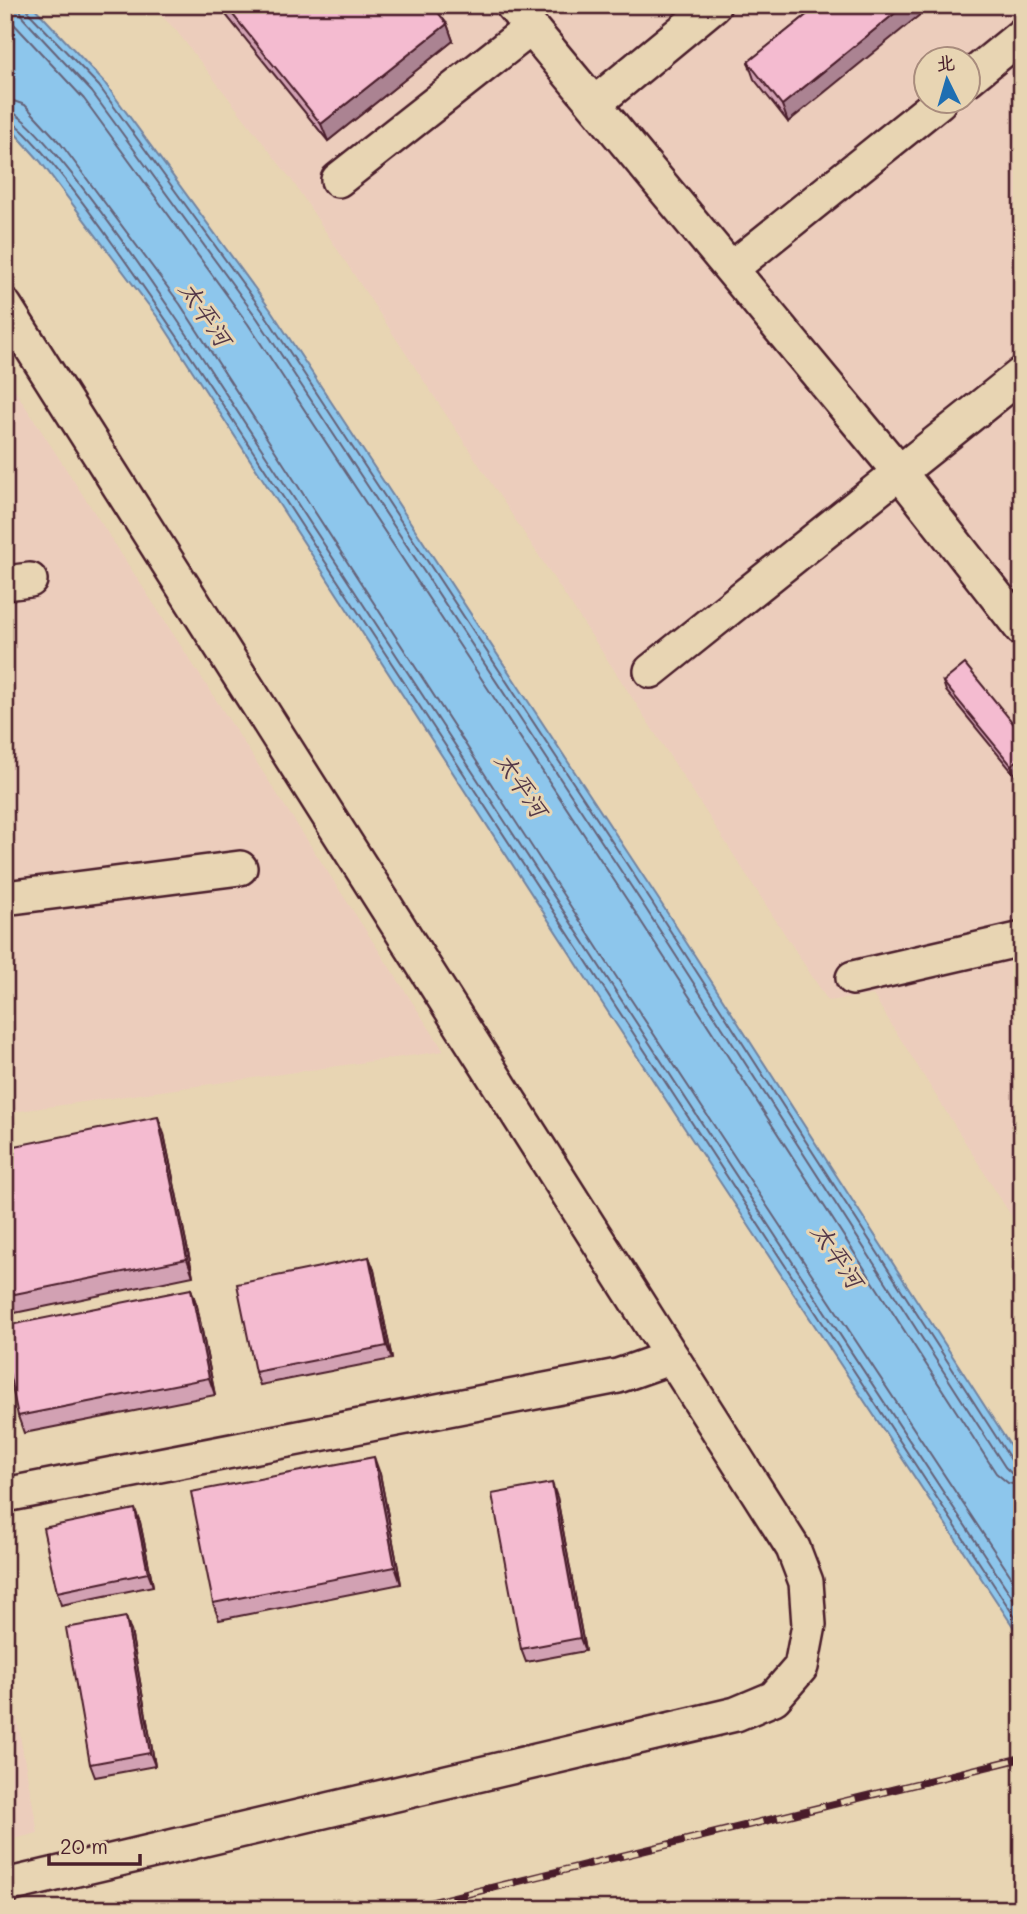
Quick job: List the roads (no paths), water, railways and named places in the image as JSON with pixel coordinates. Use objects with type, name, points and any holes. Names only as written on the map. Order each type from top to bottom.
[{"type":"street","points":[[594,104],[714,5]]},
{"type":"street","points":[[338,180],[522,16],[900,473],[1022,629]]},
{"type":"street","points":[[982,68],[1022,35]]},
{"type":"street","points":[[731,269],[922,116]]},
{"type":"street","points":[[5,306],[793,1548],[806,1582],[809,1625],[801,1667],[774,1698],[736,1714],[5,1886]]},
{"type":"street","points":[[651,671],[1022,374]]},
{"type":"street","points":[[5,898],[240,868]]},
{"type":"street","points":[[853,978],[1022,939]]},
{"type":"street","points":[[5,1495],[618,1376],[671,1357]]},
{"type":"water","name":"太平河","points":[[5,5],[32,5],[104,82],[270,309],[657,897],[1022,1464],[1022,1640],[608,1012],[159,319],[40,161],[5,122]]},
{"type":"railway","points":[[405,1909],[1022,1758]]}]
